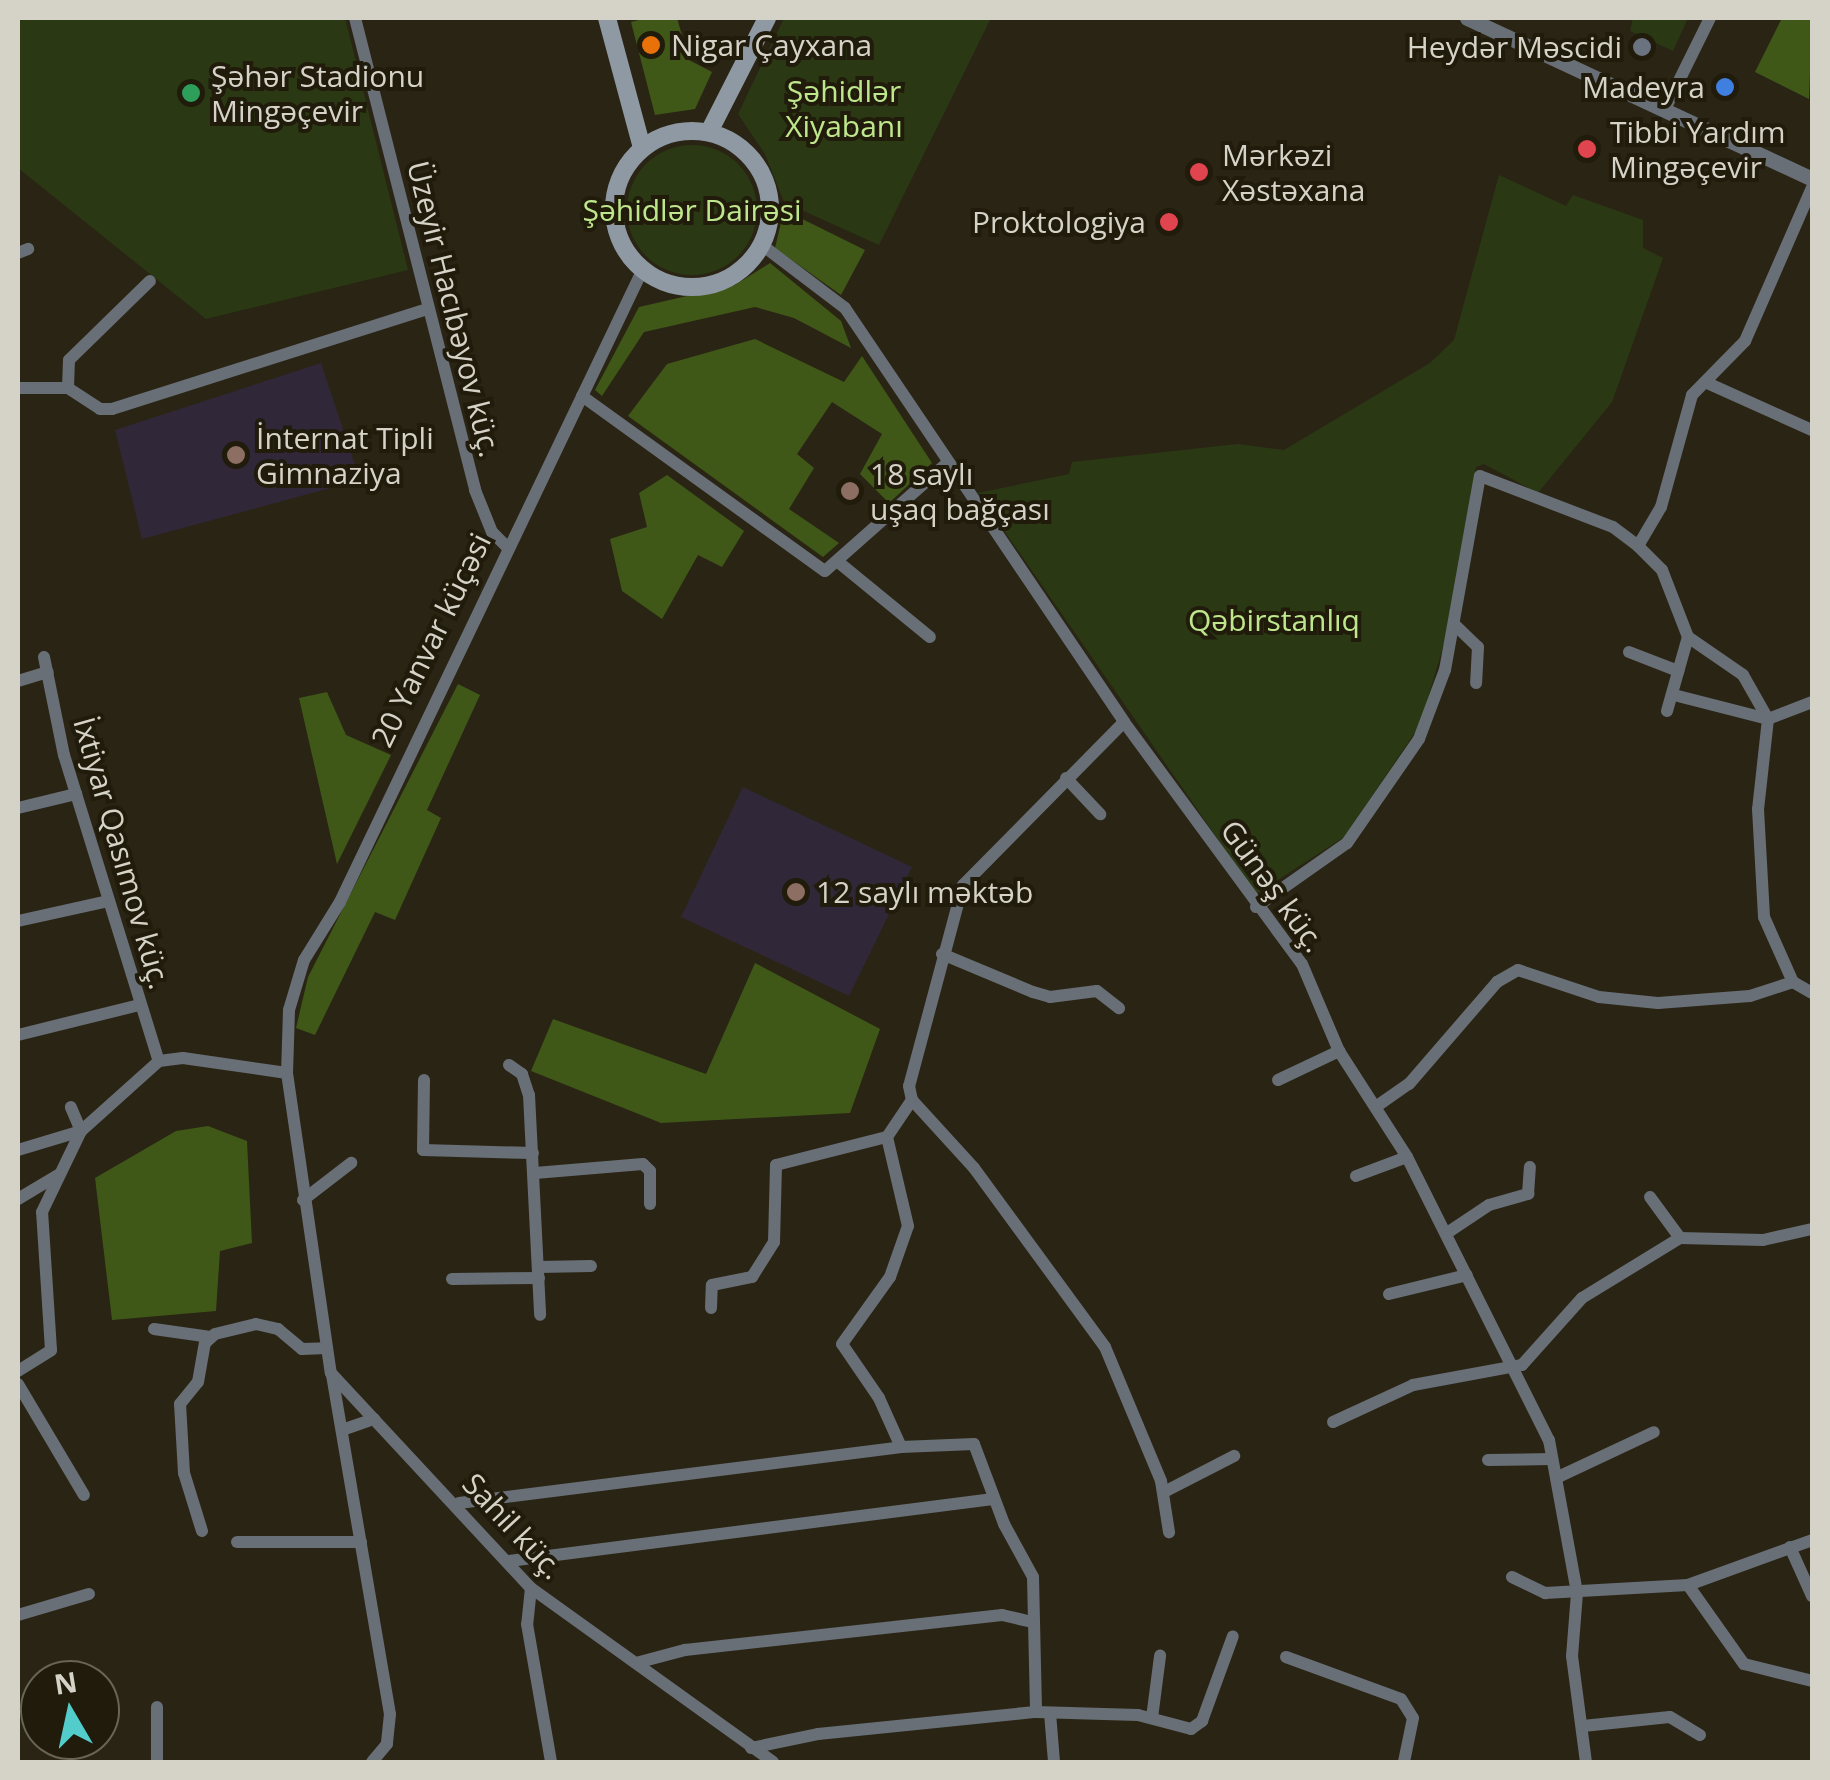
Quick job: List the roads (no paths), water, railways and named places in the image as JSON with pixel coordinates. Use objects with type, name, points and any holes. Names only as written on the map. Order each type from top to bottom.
[{"type":"main road","points":[[607,18],[642,148]]},
{"type":"main road","points":[[709,132],[766,18]]},
{"type":"main road","points":[[681,131],[709,132],[744,150],[761,170],[770,220],[762,245],[730,277],[700,286],[670,284],[643,269],[623,246],[614,201],[623,172],[642,148],[681,131]]},
{"type":"street","name":"Üzeyir Hacıbəyov küç.","points":[[354,18],[482,511],[507,546]]},
{"type":"street","points":[[1467,18],[1812,180]]},
{"type":"street","points":[[1665,109],[1710,18]]},
{"type":"street","points":[[1638,546],[1660,507],[1690,402],[1745,342],[1812,188]]},
{"type":"street","name":"Günəş küç.","points":[[762,245],[845,308],[946,464],[1124,722],[1256,907],[1302,964],[1338,1050],[1376,1106],[1448,1233],[1514,1368],[1552,1459],[1577,1593],[1572,1656],[1586,1762]]},
{"type":"street","name":"20 Yanvar küçəsi","points":[[287,1073],[286,1040],[304,960],[340,902],[507,546],[643,269]]},
{"type":"street","points":[[68,388],[69,360],[150,282]]},
{"type":"street","points":[[18,388],[68,388],[100,409],[112,409],[427,308]]},
{"type":"street","points":[[1705,382],[1812,430]]},
{"type":"street","points":[[582,396],[824,571],[946,464]]},
{"type":"street","points":[[1256,907],[1347,843],[1371,817],[1428,720],[1455,625],[1482,474],[1556,510],[1612,527],[1638,546],[1662,570],[1688,637],[1743,674],[1768,719],[1758,809],[1761,896],[1768,934],[1792,982],[1812,993]]},
{"type":"street","points":[[837,562],[930,637]]},
{"type":"street","points":[[1455,625],[1478,647],[1476,683]]},
{"type":"street","points":[[1667,711],[1688,637]]},
{"type":"street","points":[[1629,652],[1678,671]]},
{"type":"street","name":"İxtiyar Qasımov küç.","points":[[44,657],[76,794],[159,1060]]},
{"type":"street","points":[[18,681],[48,672]]},
{"type":"street","points":[[1674,695],[1768,719],[1812,702]]},
{"type":"street","points":[[1124,722],[963,885],[910,1076],[912,1100],[997,1198],[1105,1347],[1164,1492],[1168,1532]]},
{"type":"street","points":[[1066,778],[1100,814]]},
{"type":"street","points":[[18,808],[76,794]]},
{"type":"street","points":[[18,922],[108,901]]},
{"type":"street","points":[[942,954],[1050,997],[1097,991],[1119,1008]]},
{"type":"street","points":[[1376,1106],[1410,1084],[1497,982],[1518,970],[1599,997],[1658,1003],[1723,1000],[1792,982]]},
{"type":"street","points":[[18,1036],[139,1005]]},
{"type":"street","points":[[1278,1080],[1338,1050]]},
{"type":"street","points":[[18,1371],[51,1350],[42,1212],[81,1132],[159,1060],[183,1058],[287,1073],[303,1200],[390,1714],[387,1744],[372,1762]]},
{"type":"street","points":[[509,1065],[526,1081],[535,1173],[540,1315]]},
{"type":"street","points":[[424,1080],[423,1150],[533,1153]]},
{"type":"street","points":[[711,1308],[712,1285],[752,1277],[774,1242],[782,1160],[888,1137],[912,1100]]},
{"type":"street","points":[[71,1107],[81,1132]]},
{"type":"street","points":[[18,1150],[81,1132]]},
{"type":"street","points":[[888,1137],[908,1226],[890,1277],[842,1344],[879,1398],[900,1447]]},
{"type":"street","points":[[1356,1176],[1406,1158]]},
{"type":"street","points":[[303,1200],[351,1163]]},
{"type":"street","points":[[535,1173],[643,1164],[650,1171],[650,1204]]},
{"type":"street","points":[[1448,1233],[1489,1205],[1528,1194],[1530,1167]]},
{"type":"street","points":[[18,1199],[58,1175]]},
{"type":"street","points":[[1650,1197],[1680,1238]]},
{"type":"street","points":[[1333,1422],[1413,1386],[1514,1368],[1582,1298],[1680,1238],[1764,1240],[1812,1229]]},
{"type":"street","points":[[452,1279],[590,1266]]},
{"type":"street","points":[[1390,1294],[1467,1274]]},
{"type":"street","points":[[154,1329],[210,1337],[267,1325],[302,1349],[327,1348]]},
{"type":"street","points":[[202,1531],[184,1474],[180,1404],[194,1391],[210,1337]]},
{"type":"street","name":"Sahil küç.","points":[[332,1373],[459,1503],[531,1588],[772,1762]]},
{"type":"street","points":[[18,1384],[84,1496]]},
{"type":"street","points":[[342,1430],[374,1420]]},
{"type":"street","points":[[1556,1478],[1654,1432]]},
{"type":"street","points":[[459,1503],[900,1447],[974,1444],[993,1499],[1033,1577],[1032,1622],[1043,1713],[1054,1762]]},
{"type":"street","points":[[1164,1492],[1234,1456]]},
{"type":"street","points":[[1488,1460],[1552,1459]]},
{"type":"street","points":[[509,1561],[993,1499]]},
{"type":"street","points":[[1512,1577],[1533,1590],[1577,1593],[1688,1585],[1812,1540]]},
{"type":"street","points":[[237,1542],[361,1542]]},
{"type":"street","points":[[1790,1548],[1812,1596]]},
{"type":"street","points":[[1688,1585],[1744,1664],[1812,1681]]},
{"type":"street","points":[[531,1588],[528,1624],[552,1762]]},
{"type":"street","points":[[18,1615],[89,1594]]},
{"type":"street","points":[[636,1662],[685,1650],[1002,1616],[1032,1622]]},
{"type":"street","points":[[751,1748],[818,1734],[1043,1713],[1152,1718],[1190,1729],[1202,1721],[1233,1636]]},
{"type":"street","points":[[1152,1718],[1160,1656]]},
{"type":"street","points":[[1286,1656],[1402,1700],[1412,1718],[1404,1762]]},
{"type":"street","points":[[156,1762],[157,1708]]},
{"type":"street","points":[[1583,1726],[1670,1717],[1700,1735]]},
{"type":"place","name":"Nigar Çayxana","points":[[651,45]]},
{"type":"place","name":"Heydər Məscidi","points":[[1642,47]]},
{"type":"place","name":"Madeyra","points":[[1725,87]]},
{"type":"place","name":"Şəhər Stadionu Mingəçevir","points":[[191,93]]},
{"type":"place","name":"Tibbi Yardım Mingəçevir","points":[[1587,149]]},
{"type":"place","name":"Mərkəzi Xəstəxana","points":[[1199,172]]},
{"type":"place","name":"Proktologiya","points":[[1169,222]]},
{"type":"place","name":"İnternat Tipli Gimnaziya","points":[[236,455]]},
{"type":"place","name":"18 saylı uşaq bağçası","points":[[850,491]]},
{"type":"place","name":"12 saylı məktəb","points":[[796,892]]},
{"type":"park label","name":"Şəhidlər Xiyabanı","points":[[844,108]]},
{"type":"park label","name":"Şəhidlər Dairəsi","points":[[692,210]]},
{"type":"park label","name":"Qəbirstanlıq","points":[[1274,620]]}]
